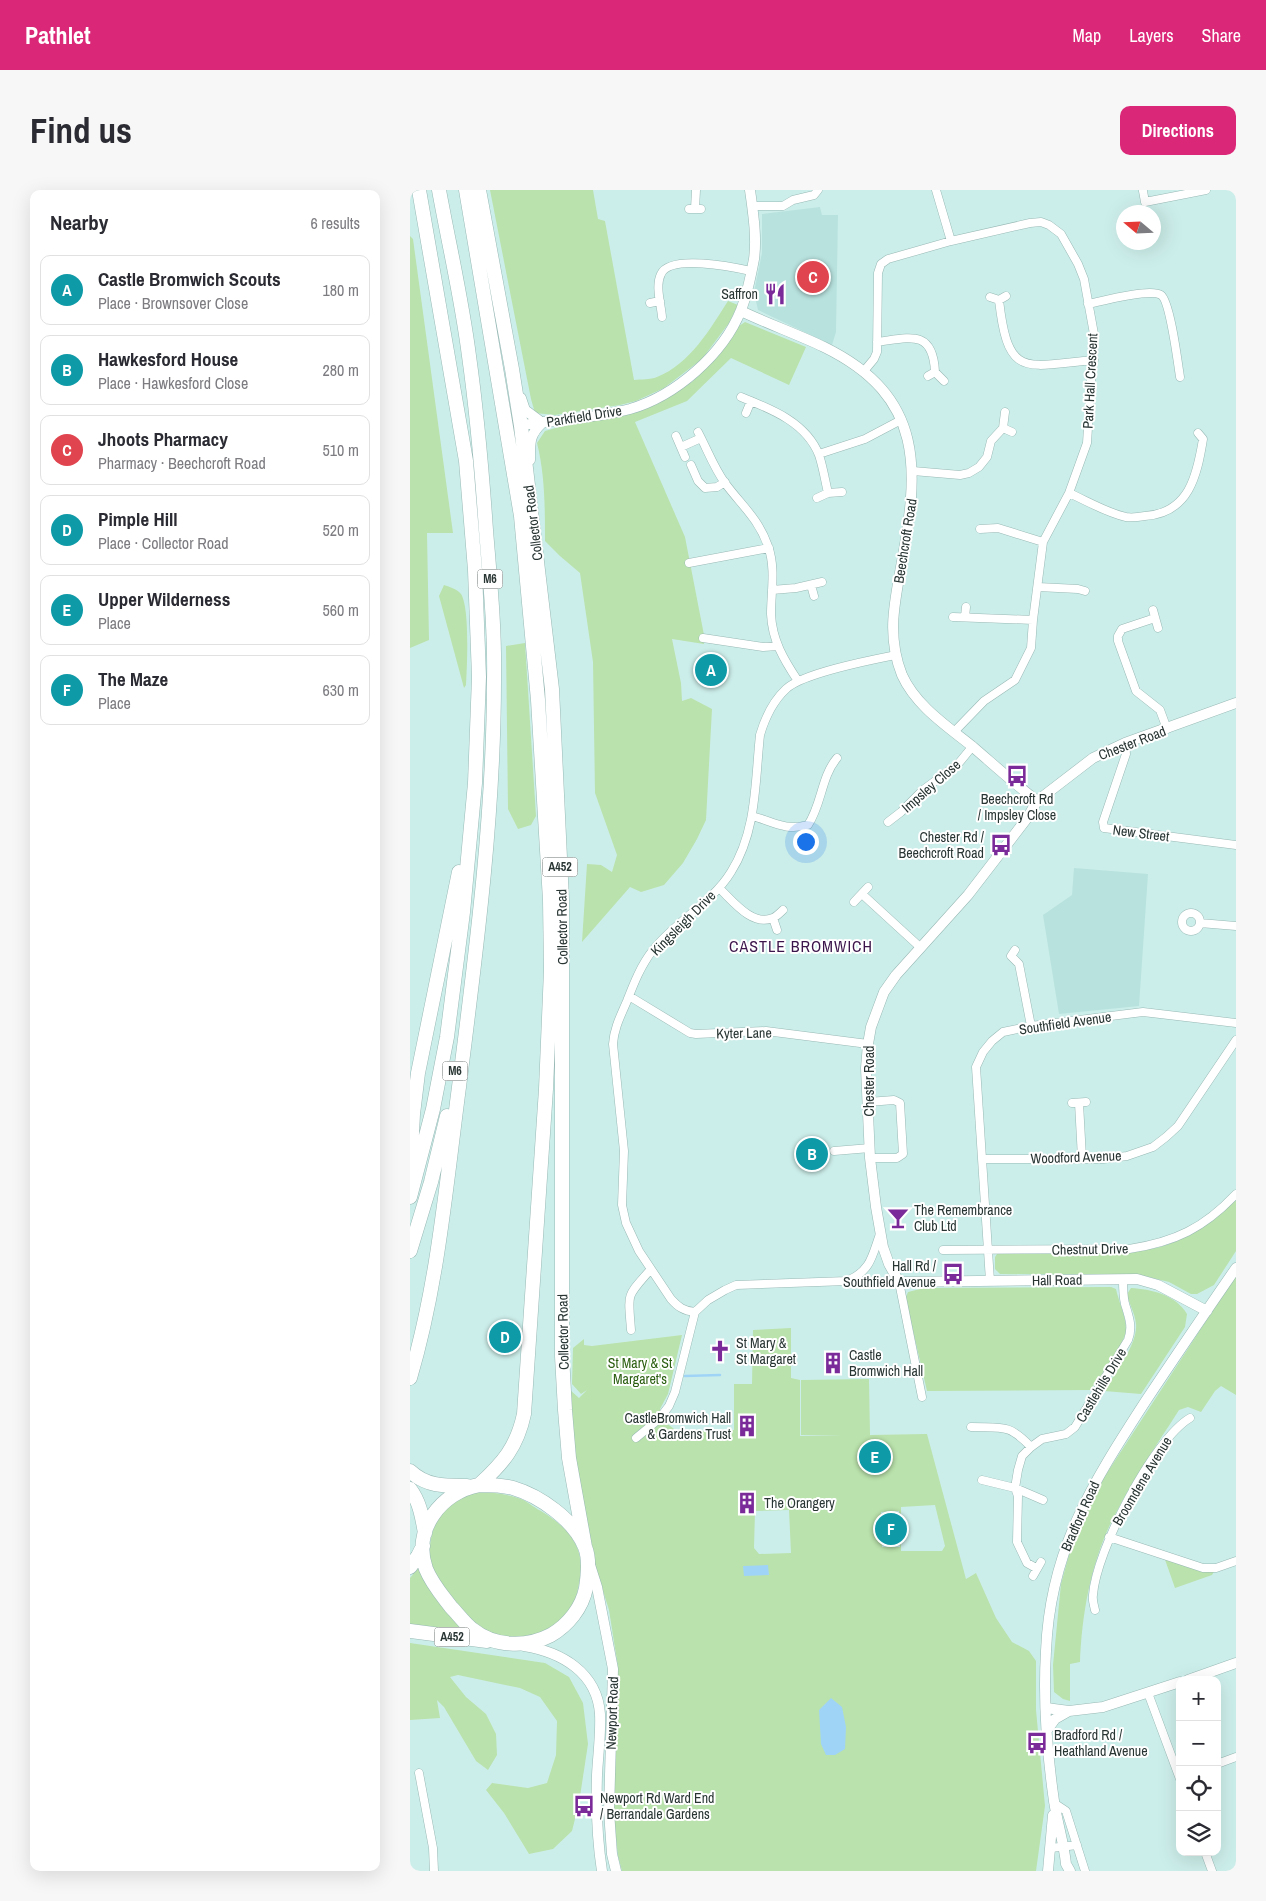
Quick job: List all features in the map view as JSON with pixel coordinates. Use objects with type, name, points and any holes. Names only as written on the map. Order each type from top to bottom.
[{"type":"highway","name":"M6","points":[[410,1197],[433,1109],[447,1037],[463,912],[475,783],[479,677],[475,570],[466,461],[420,190]]},
{"type":"highway","name":"M6","points":[[410,1251],[431,1182],[447,1117],[473,970],[487,839],[494,736],[492,595],[482,476],[469,354],[439,190]]},
{"type":"highway","name":"Collector Road","points":[[466,190],[520,516],[538,700],[550,900],[551,970],[546,1088],[524,1414],[515,1445],[502,1463],[475,1485]]},
{"type":"highway","name":"Collector Road","points":[[479,190],[521,426],[552,689],[562,900],[562,1304],[564,1410],[569,1458],[587,1552]]},
{"type":"highway","points":[[520,516],[523,494],[516,438],[521,426]]},
{"type":"highway","points":[[410,1178],[413,1114],[418,1072],[457,884],[475,783]]},
{"type":"highway","points":[[410,1378],[434,1275],[473,970]]},
{"type":"highway","points":[[410,1471],[422,1481],[442,1486],[475,1485],[514,1489],[534,1498],[568,1521],[587,1552],[588,1576],[584,1594],[575,1615],[549,1636],[516,1645],[495,1642],[472,1630],[431,1581],[426,1567],[421,1511],[410,1489]]},
{"type":"highway","points":[[410,1567],[418,1556],[432,1516],[444,1500],[475,1485]]},
{"type":"highway","name":"A452","points":[[410,1631],[495,1642]]},
{"type":"main road","name":"Parkfield Drive","points":[[521,426],[530,422],[542,423],[602,415],[631,408],[668,392],[694,373],[710,357],[724,340],[741,311],[751,271],[755,249],[750,190]]},
{"type":"main road","name":"Beechcroft Road","points":[[741,311],[826,348],[864,371],[885,393],[902,420],[911,451],[913,471],[910,517],[892,623],[896,655],[902,675],[927,710],[1037,801]]},
{"type":"main road","points":[[512,369],[525,410],[542,423],[533,431],[531,439],[529,485]]},
{"type":"main road","name":"Chester Road","points":[[899,1282],[889,1264],[880,1233],[870,1153],[868,1044],[871,1027],[884,992],[896,975],[968,895],[1028,818],[1037,801],[1093,758],[1236,702]]},
{"type":"main road","name":"Bradford Road","points":[[1070,1871],[1066,1864],[1064,1846],[1054,1803],[1047,1730],[1046,1652],[1052,1590],[1071,1533],[1086,1499],[1109,1458],[1236,1268]]},
{"type":"main road","name":"Hall Road","points":[[899,1282],[1137,1279],[1158,1285],[1207,1311]]},
{"type":"main road","name":"Newport Road","points":[[587,1552],[597,1587],[613,1669],[609,1811],[612,1854],[616,1871]]},
{"type":"main road","name":"Newport Road","points":[[516,1645],[555,1653],[572,1662],[588,1679],[596,1695],[600,1712],[597,1808],[598,1841],[602,1871]]},
{"type":"main road","points":[[1199,1676],[1236,1663]]},
{"type":"main road","points":[[1046,1708],[1069,1711],[1103,1707],[1176,1683]]},
{"type":"main road","points":[[1047,1730],[1055,1719],[1069,1711]]},
{"type":"main road","name":"Bradford Road","points":[[1048,1871],[1054,1803]]},
{"type":"street","points":[[695,209],[696,190]]},
{"type":"street","points":[[752,206],[783,206],[793,200],[814,195],[818,190]]},
{"type":"street","points":[[936,190],[951,241]]},
{"type":"street","points":[[1143,191],[1145,202],[1206,190]]},
{"type":"street","name":"Park Hall Crescent","points":[[864,371],[877,352],[878,273],[881,264],[888,259],[951,241],[1030,223],[1041,222],[1049,225],[1061,234],[1084,279],[1094,334],[1094,360],[1087,443],[1070,493],[1043,542],[1033,620],[1032,648],[1015,680],[984,701],[954,732]]},
{"type":"street","points":[[662,317],[658,283],[660,275],[669,265],[677,263],[718,265],[751,271]]},
{"type":"street","points":[[1088,304],[1153,292],[1161,295],[1165,299],[1168,310],[1180,378]]},
{"type":"street","points":[[990,297],[1003,298],[1002,325],[1007,345],[1019,361],[1029,365],[1094,360]]},
{"type":"street","points":[[650,303],[660,301]]},
{"type":"street","points":[[877,342],[912,337],[924,342],[930,351],[931,374],[944,381]]},
{"type":"street","points":[[741,397],[795,422],[803,430],[819,454],[828,493]]},
{"type":"street","points":[[746,412],[751,401]]},
{"type":"street","points":[[913,471],[960,475],[979,467],[987,457],[991,441],[1003,428],[1005,412]]},
{"type":"street","points":[[819,454],[865,439],[902,420]]},
{"type":"street","points":[[1003,428],[1012,432]]},
{"type":"street","points":[[681,448],[700,435],[725,482],[759,523],[769,548],[772,564],[772,616],[778,646],[784,660],[798,681]]},
{"type":"street","points":[[676,436],[685,457]]},
{"type":"street","points":[[1070,493],[1127,518],[1151,516],[1166,511],[1178,505],[1193,481],[1200,436],[1211,436]]},
{"type":"street","points":[[691,464],[698,481],[705,488],[717,487],[725,482]]},
{"type":"street","points":[[818,498],[828,493],[842,492]]},
{"type":"street","points":[[980,529],[998,528],[1043,542]]},
{"type":"street","points":[[689,563],[769,548]]},
{"type":"street","points":[[703,560],[705,570]]},
{"type":"street","points":[[1038,586],[1081,590],[1079,579]]},
{"type":"street","points":[[772,590],[822,582]]},
{"type":"street","points":[[811,585],[814,596]]},
{"type":"street","points":[[965,617],[966,607]]},
{"type":"street","points":[[1158,628],[1154,614],[1122,629],[1118,636],[1118,641],[1136,690],[1160,710],[1167,729]]},
{"type":"street","points":[[953,617],[1033,620]]},
{"type":"street","points":[[703,638],[763,647],[778,646]]},
{"type":"street","name":"Kingsleigh Drive","points":[[695,1312],[686,1311],[676,1306],[639,1251],[626,1223],[622,1205],[624,1150],[613,1044],[614,1032],[640,970],[653,950],[719,888],[731,872],[746,842],[752,816],[760,735],[773,704],[787,688],[798,681],[846,666],[896,655]]},
{"type":"street","name":"New Street","points":[[1125,744],[1126,754],[1103,822],[1104,828],[1236,845]]},
{"type":"street","name":"Impsley Close","points":[[888,822],[923,790],[958,764],[972,747]]},
{"type":"street","points":[[752,816],[784,827],[795,828],[808,825],[816,813],[830,768],[837,758]]},
{"type":"street","points":[[854,902],[868,887]]},
{"type":"street","points":[[719,888],[750,916],[760,919],[773,918],[783,910]]},
{"type":"street","points":[[862,894],[921,948]]},
{"type":"street","points":[[773,918],[777,930]]},
{"type":"street","points":[[1200,923],[1236,926]]},
{"type":"street","points":[[1015,950],[1011,956],[1019,964],[1031,1026]]},
{"type":"street","name":"Kyter Lane","points":[[629,996],[690,1033],[766,1031],[868,1044]]},
{"type":"street","name":"Southfield Avenue","points":[[990,1281],[976,1067],[983,1052],[992,1041],[1004,1032],[1031,1026],[1143,1012],[1236,1023]]},
{"type":"street","name":"Woodford Avenue","points":[[982,1159],[1104,1159],[1127,1156],[1152,1147],[1178,1126],[1236,1040]]},
{"type":"street","points":[[834,1151],[870,1153],[897,1158],[903,1154],[900,1103],[894,1100],[868,1102]]},
{"type":"street","points":[[1079,1103],[1082,1158]]},
{"type":"street","name":"Chestnut Drive","points":[[943,1250],[1138,1248],[1172,1239],[1197,1227],[1220,1210],[1236,1194]]},
{"type":"street","points":[[847,1281],[860,1275],[867,1266],[880,1233]]},
{"type":"street","points":[[631,1330],[628,1296],[651,1269]]},
{"type":"street","name":"Castlehills Drive","points":[[1031,1447],[1042,1439],[1066,1434],[1075,1427],[1128,1340],[1131,1332],[1125,1304],[1123,1279]]},
{"type":"street","points":[[636,1438],[658,1419],[669,1406],[675,1392],[695,1312],[708,1300],[736,1285],[847,1281],[899,1282],[922,1397]]},
{"type":"street","points":[[988,1418],[988,1428]]},
{"type":"street","name":"Broomdene Avenue","points":[[1095,1610],[1092,1597],[1094,1583],[1116,1522],[1137,1483],[1170,1434],[1181,1423],[1190,1418]]},
{"type":"street","points":[[971,1427],[1008,1428],[1018,1434],[1031,1447],[1022,1456],[1015,1488],[1018,1496],[1016,1542],[1027,1563],[1037,1568]]},
{"type":"street","points":[[982,1480],[1015,1488],[1043,1500]]},
{"type":"street","points":[[1110,1537],[1203,1568],[1216,1568],[1236,1561]]},
{"type":"street","points":[[1148,1693],[1176,1767]]},
{"type":"street","points":[[1221,1763],[1236,1757]]},
{"type":"street","points":[[419,1772],[433,1848],[434,1871]]},
{"type":"street","points":[[1054,1803],[1066,1811],[1085,1871]]},
{"type":"street","points":[[1051,1848],[1077,1845]]},
{"type":"street","points":[[1206,1856],[1212,1871]]},
{"type":"shaded area","points":[[820,207],[822,215],[838,215],[836,332],[832,345],[758,310],[754,292],[762,253],[762,214]]},
{"type":"shaded area","points":[[1074,868],[1148,874],[1139,1006],[1059,1014],[1043,915],[1072,895]]},
{"type":"shaded area","points":[[768,1565],[769,1575],[744,1576],[743,1566]]},
{"type":"shaded area","points":[[831,1698],[842,1707],[846,1727],[845,1749],[835,1755],[826,1755],[821,1744],[819,1710]]},
{"type":"green space","points":[[490,190],[593,190],[598,219],[605,221],[634,380],[657,377],[679,364],[698,345],[728,301],[738,305],[729,323],[702,359],[664,388],[636,401],[555,415],[535,413]]},
{"type":"green space","points":[[410,236],[413,239],[453,533],[427,533],[429,640],[410,648]]},
{"type":"green space","points":[[745,322],[806,347],[789,385],[731,358],[687,401],[635,422],[685,537],[704,635],[704,644],[672,639],[681,683],[682,701],[691,698],[712,709],[706,820],[683,863],[664,885],[641,892],[630,887],[582,942],[587,864],[601,865],[612,872],[617,855],[595,793],[593,662],[580,573],[545,541],[543,479],[537,443],[545,431],[566,425],[628,414],[669,397],[693,381],[712,362],[739,326]]},
{"type":"green space","points":[[444,585],[453,588],[461,594],[466,611],[466,685],[464,688],[439,596]]},
{"type":"green space","points":[[525,643],[536,816],[531,825],[518,829],[508,809],[506,646]]},
{"type":"green space","points":[[1236,1199],[1236,1251],[1214,1285],[1197,1294],[1191,1294],[1169,1282],[1140,1275],[1000,1274],[995,1269],[995,1257],[997,1254],[1118,1253],[1142,1251],[1166,1245],[1201,1228]]},
{"type":"green space","points":[[1236,1275],[1236,1395],[1221,1386],[1215,1391],[1201,1412],[1188,1407],[1179,1410],[1124,1498],[1108,1528],[1095,1565],[1083,1623],[1080,1662],[1070,1664],[1070,1701],[1063,1699],[1054,1692],[1053,1665],[1061,1584],[1072,1544],[1103,1479]]},
{"type":"green space","points":[[1111,1287],[1116,1289],[1124,1315],[1126,1325],[1125,1336],[1117,1352],[1090,1390],[927,1391],[908,1309],[906,1297],[908,1292],[924,1288]]},
{"type":"green space","points":[[1131,1288],[1162,1294],[1176,1302],[1187,1314],[1185,1327],[1141,1394],[1104,1391],[1129,1350],[1136,1332],[1136,1324],[1127,1294]]},
{"type":"green space","name":"St Mary & St Margaret's","points":[[791,1328],[791,1378],[800,1380],[800,1436],[843,1435],[801,1435],[801,1380],[869,1379],[870,1435],[927,1434],[966,1579],[976,1573],[996,1618],[1012,1642],[1029,1651],[1036,1661],[1036,1710],[1045,1806],[1036,1871],[622,1871],[618,1856],[613,1811],[618,1667],[609,1610],[593,1559],[570,1434],[569,1389],[579,1398],[587,1390],[581,1394],[572,1384],[573,1348],[584,1339],[584,1345],[592,1346],[682,1335],[668,1394],[660,1409],[665,1422],[678,1432],[734,1430],[734,1384],[752,1384],[753,1330]],"holes":[[[935,1505],[945,1546],[942,1551],[901,1551],[901,1507]],[[789,1510],[791,1553],[759,1554],[754,1548],[755,1511]],[[899,1511],[900,1547],[882,1547],[881,1512]]]},
{"type":"green space","points":[[473,1492],[501,1494],[524,1500],[552,1518],[569,1534],[575,1543],[581,1563],[581,1575],[576,1598],[568,1612],[551,1627],[529,1636],[518,1638],[490,1633],[470,1618],[447,1593],[435,1575],[431,1562],[430,1543],[435,1525],[446,1509]]},
{"type":"green space","points":[[1163,1554],[1216,1568],[1212,1575],[1175,1588]]},
{"type":"green space","points":[[420,1566],[469,1632],[410,1625],[410,1578]]},
{"type":"green space","points":[[410,1643],[545,1663],[569,1677],[583,1703],[588,1744],[579,1803],[572,1831],[553,1849],[529,1854],[504,1813],[486,1790],[492,1783],[528,1788],[547,1783],[556,1755],[557,1721],[540,1697],[520,1688],[458,1675],[450,1677],[466,1697],[486,1714],[496,1734],[497,1755],[488,1770],[476,1761],[444,1707],[437,1700],[440,1718],[410,1720]]},
{"type":"waterway","points":[[685,1376],[720,1375]]},
{"type":"place","name":"Jhoots Pharmacy","points":[[813,277]]},
{"type":"place","name":"Saffron","points":[[775,294]]},
{"type":"place","name":"Castle Bromwich Scouts","points":[[711,670]]},
{"type":"place","name":"Beechcroft Rd / Impsley Close","points":[[1017,776]]},
{"type":"place","name":"Chester Rd / Beechcroft Road","points":[[1001,845]]},
{"type":"place","name":"Hawkesford House","points":[[812,1154]]},
{"type":"place","name":"The Remembrance Club Ltd","points":[[898,1218]]},
{"type":"place","name":"Hall Rd / Southfield Avenue","points":[[953,1274]]},
{"type":"place","name":"Pimple Hill","points":[[505,1337]]},
{"type":"place","name":"St Mary & St Margaret","points":[[720,1351]]},
{"type":"place","name":"Castle Bromwich Hall","points":[[833,1363]]},
{"type":"place","name":"CastleBromwich Hall & Gardens Trust","points":[[747,1426]]},
{"type":"place","name":"Upper Wilderness","points":[[875,1457]]},
{"type":"place","name":"The Orangery","points":[[747,1503]]},
{"type":"place","name":"The Maze","points":[[891,1529]]},
{"type":"place","name":"Bradford Rd / Heathland Avenue","points":[[1037,1743]]},
{"type":"place","name":"Newport Rd Ward End / Berrandale Gardens","points":[[584,1806]]},
{"type":"district","name":"CASTLE BROMWICH","points":[[801,946]]}]
